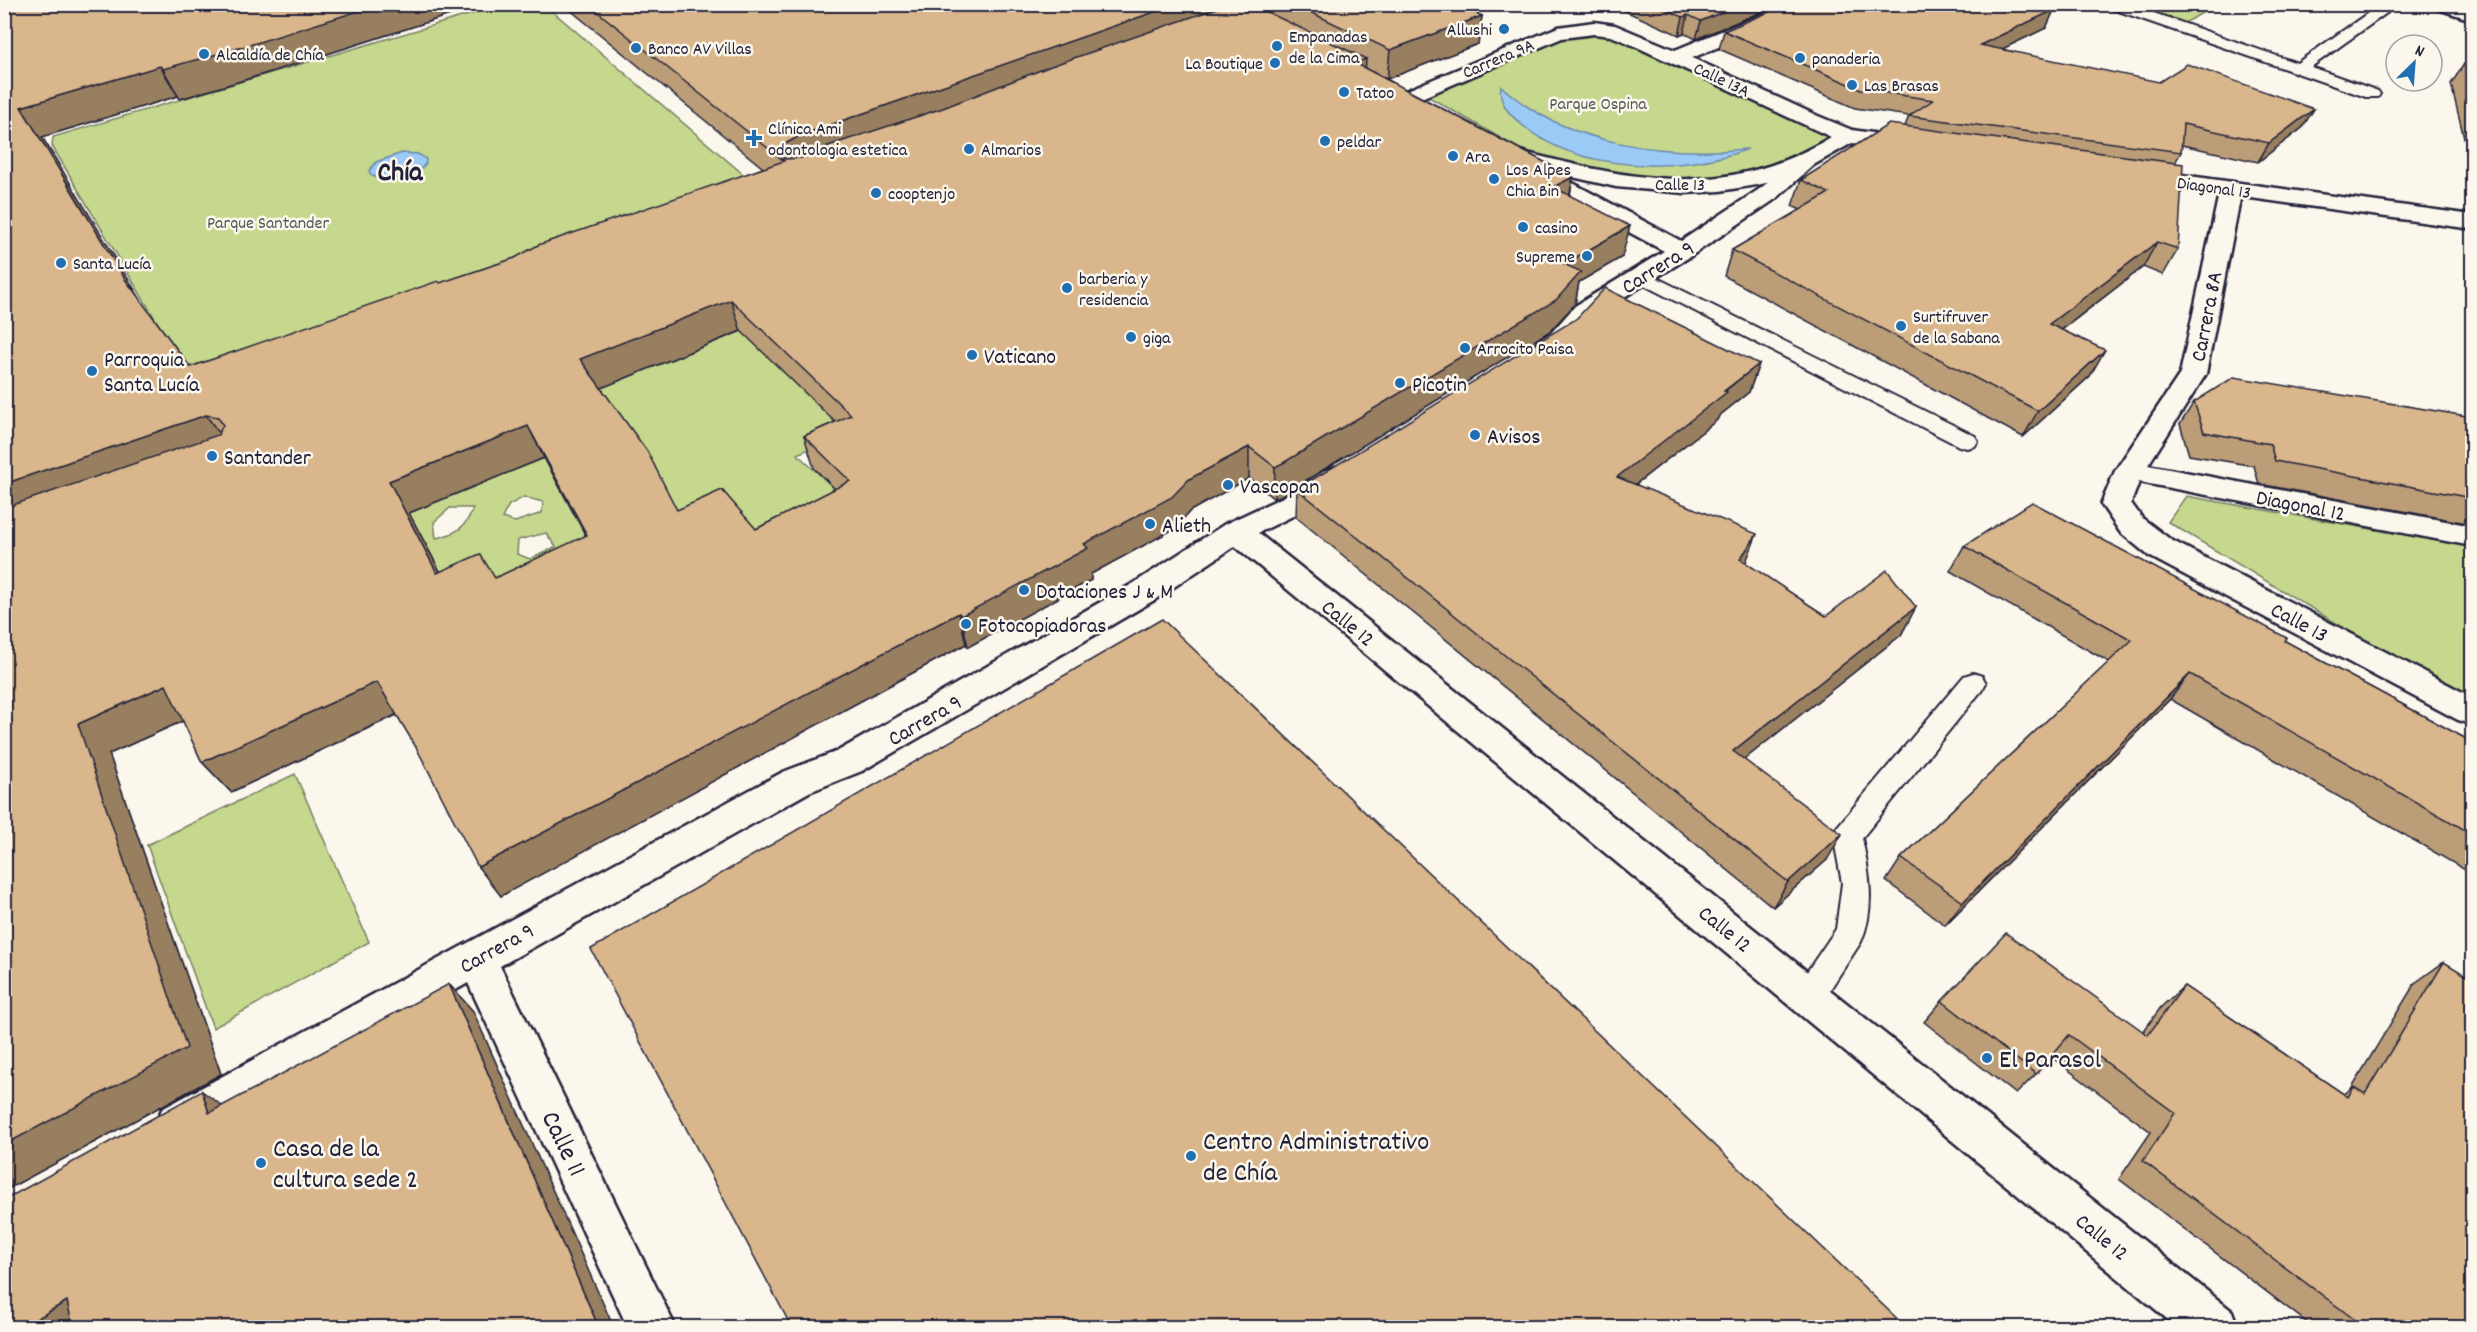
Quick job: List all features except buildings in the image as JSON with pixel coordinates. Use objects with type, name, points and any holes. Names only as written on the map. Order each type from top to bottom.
[{"type":"street","points":[[1677,57],[1805,4]]},
{"type":"street","points":[[2442,4],[2472,14]]},
{"type":"street","name":"Calle 13A","points":[[1594,28],[1633,38],[1810,122],[1848,136]]},
{"type":"street","name":"Carrera 9A","points":[[1405,98],[1558,33],[1594,28]]},
{"type":"street","points":[[1383,87],[1425,109]]},
{"type":"street","points":[[1848,136],[1938,148]]},
{"type":"street","name":"Calle 13","points":[[1682,251],[1545,178],[1500,151],[1571,173],[1635,183],[1668,185],[1731,182],[1759,177],[1807,161],[1848,136]]},
{"type":"street","name":"Carrera 9","points":[[1520,363],[1560,339],[1584,311],[1682,251],[1770,193],[1807,161]]},
{"type":"street","name":"Diagonal 13","points":[[2118,173],[2472,222]]},
{"type":"street","name":"Carrera 8A","points":[[2131,525],[2116,504],[2129,471],[2193,374],[2230,189]]},
{"type":"street","name":"Carrera 9","points":[[151,1138],[796,782],[850,761],[1145,591],[1236,531],[1293,504],[1362,461]]},
{"type":"street","name":"Diagonal 12","points":[[2129,471],[2472,536]]},
{"type":"street","name":"Calle 13","points":[[2131,525],[2160,548],[2472,712]]},
{"type":"street","name":"Calle 12","points":[[1236,531],[1809,995],[2215,1328]]},
{"type":"street","name":"Calle 11","points":[[476,958],[653,1328]]},
{"type":"lane","points":[[2112,4],[2372,94]]},
{"type":"lane","points":[[2298,69],[2383,9]]},
{"type":"lane","points":[[1641,276],[1967,441]]},
{"type":"lane","points":[[1809,995],[1850,933],[1857,884],[1847,835],[1973,683]]},
{"type":"green space","name":"Parque Santander","points":[[502,5],[545,5],[743,174],[756,193],[191,379],[52,146],[53,137]]},
{"type":"green space","points":[[2131,5],[2216,5],[2185,23]]},
{"type":"green space","name":"Parque Ospina","points":[[1585,33],[1617,38],[1646,49],[1830,137],[1801,158],[1736,173],[1689,179],[1621,176],[1546,159],[1520,149],[1427,96],[1550,42]]},
{"type":"green space","points":[[778,280],[846,433],[797,454],[833,487],[853,516],[680,547],[594,390],[740,332]]},
{"type":"green space","points":[[544,458],[591,546],[452,606],[401,498],[482,483]],"holes":[[[524,497],[543,502],[542,513],[515,522],[502,518],[509,505]],[[450,508],[473,508],[464,525],[450,534],[436,538],[434,522]],[[546,533],[556,547],[530,559],[517,554],[518,540]]]},
{"type":"green space","points":[[2186,496],[2472,547],[2472,695],[2431,680],[2168,522]]},
{"type":"green space","points":[[295,774],[369,942],[213,1028],[147,845]]},
{"type":"water","points":[[1501,86],[1527,106],[1555,122],[1617,143],[1683,151],[1748,149],[1692,163],[1630,164],[1600,160],[1571,152],[1544,140],[1521,124],[1505,107],[1501,97]]},
{"type":"water","points":[[402,153],[418,154],[426,159],[426,163],[415,173],[400,178],[385,179],[371,175],[369,171],[376,162]]},
{"type":"place","name":"Allushi","points":[[1504,29]]},
{"type":"place","name":"Empanadas de la Cima","points":[[1277,46]]},
{"type":"place","name":"Banco AV Villas","points":[[636,48]]},
{"type":"place","name":"Alcaldía de Chía","points":[[204,54]]},
{"type":"place","name":"panaderia","points":[[1800,58]]},
{"type":"place","name":"La Boutique","points":[[1275,63]]},
{"type":"place","name":"Las Brasas","points":[[1852,85]]},
{"type":"place","name":"Tatoo","points":[[1344,92]]},
{"type":"place","name":"Clínica Ami odontologia estetica","points":[[754,138]]},
{"type":"place","name":"peldar","points":[[1325,141]]},
{"type":"place","name":"Almarios","points":[[969,149]]},
{"type":"place","name":"Ara","points":[[1453,156]]},
{"type":"place","name":"Los Alpes Chia Bin","points":[[1494,179]]},
{"type":"place","name":"cooptenjo","points":[[876,193]]},
{"type":"place","name":"casino","points":[[1523,227]]},
{"type":"place","name":"Supreme","points":[[1587,256]]},
{"type":"place","name":"Santa Lucía","points":[[61,263]]},
{"type":"place","name":"barberia y residencia","points":[[1067,288]]},
{"type":"place","name":"Surtifruver de la Sabana","points":[[1901,326]]},
{"type":"place","name":"giga","points":[[1131,337]]},
{"type":"place","name":"Arrocito Paisa","points":[[1465,348]]},
{"type":"place","name":"Vaticano","points":[[972,355]]},
{"type":"place","name":"Parroquia Santa Lucía","points":[[92,371]]},
{"type":"place","name":"Picotin","points":[[1400,383]]},
{"type":"place","name":"Avisos","points":[[1475,435]]},
{"type":"place","name":"Santander","points":[[212,456]]},
{"type":"place","name":"Vascopan","points":[[1228,485]]},
{"type":"place","name":"Alieth","points":[[1150,524]]},
{"type":"place","name":"Dotaciones J & M","points":[[1024,590]]},
{"type":"place","name":"Fotocopiadoras","points":[[966,624]]},
{"type":"place","name":"El Parasol","points":[[1987,1058]]},
{"type":"place","name":"Centro Administrativo de Chía","points":[[1191,1156]]},
{"type":"place","name":"Casa de la cultura sede 2","points":[[261,1163]]},
{"type":"district","name":"Chía","points":[[400,170]]}]
